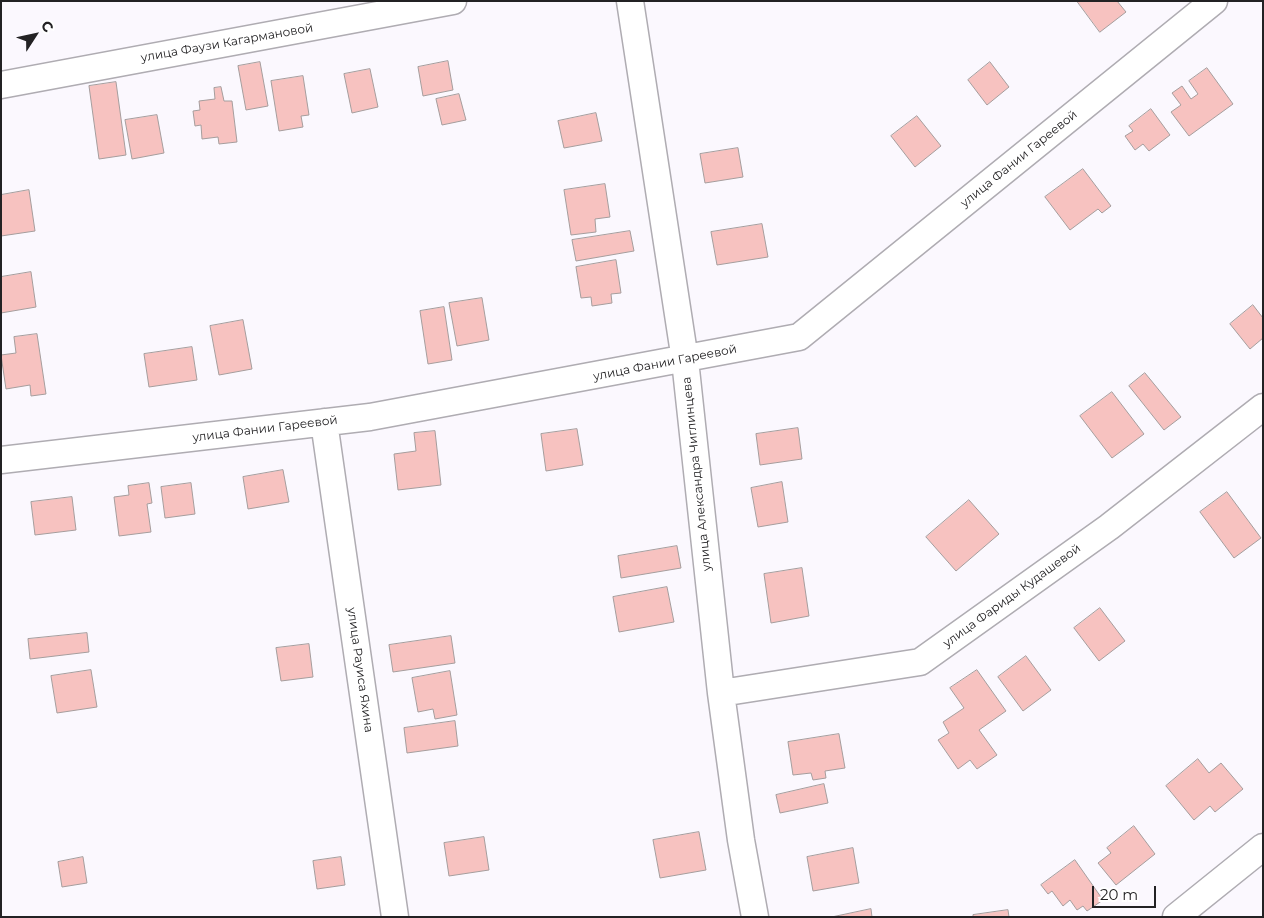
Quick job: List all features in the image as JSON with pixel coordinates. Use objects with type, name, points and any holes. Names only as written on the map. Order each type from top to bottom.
[{"type":"street","name":"улица Фаузи Кагармановой","points":[[1,85],[453,1]]},
{"type":"street","name":"улица Александра Чиглинцева","points":[[630,1],[685,360],[721,694],[741,840],[755,917]]},
{"type":"street","name":"улица Фании Гареевой","points":[[1,460],[370,417],[685,360],[799,337],[1214,1]]},
{"type":"street","name":"улица Фариды Кудашевой","points":[[721,694],[920,662],[1109,527],[1263,407]]},
{"type":"street","name":"улица Рауиса Яхина","points":[[324,422],[395,917]]},
{"type":"street","points":[[1176,917],[1263,847]]},
{"type":"building","points":[[1077,1],[1117,1],[1126,12],[1100,32]]},
{"type":"building","points":[[448,61],[453,90],[423,96],[418,67]]},
{"type":"building","points":[[260,62],[268,106],[246,110],[238,66]]},
{"type":"building","points":[[990,62],[1009,87],[987,105],[968,80]]},
{"type":"building","points":[[1207,68],[1233,104],[1189,136],[1171,112],[1181,105],[1172,93],[1182,86],[1191,99],[1198,94],[1189,81]]},
{"type":"building","points":[[370,69],[378,107],[352,113],[344,74]]},
{"type":"building","points":[[303,76],[309,115],[301,116],[303,127],[279,131],[271,81]]},
{"type":"building","points":[[116,82],[126,155],[99,159],[89,86]]},
{"type":"building","points":[[221,87],[224,101],[232,101],[237,142],[219,144],[218,137],[202,139],[201,125],[195,126],[193,111],[200,110],[199,101],[215,99],[214,88]]},
{"type":"building","points":[[459,94],[466,120],[442,125],[436,99]]},
{"type":"building","points":[[1151,109],[1170,135],[1149,151],[1143,144],[1135,150],[1125,136],[1133,131],[1129,126]]},
{"type":"building","points":[[596,113],[602,141],[564,148],[558,121]]},
{"type":"building","points":[[157,115],[164,153],[132,159],[125,120]]},
{"type":"building","points":[[917,116],[941,146],[915,167],[891,136]]},
{"type":"building","points":[[738,148],[743,177],[705,183],[700,154]]},
{"type":"building","points":[[1083,169],[1111,206],[1102,213],[1098,209],[1070,230],[1045,197]]},
{"type":"building","points":[[605,184],[610,217],[595,219],[596,232],[571,235],[564,190]]},
{"type":"building","points":[[29,190],[35,231],[1,236],[1,195]]},
{"type":"building","points":[[762,224],[768,257],[717,265],[711,232]]},
{"type":"building","points":[[630,231],[634,251],[576,261],[572,240]]},
{"type":"building","points":[[616,260],[621,293],[611,294],[612,303],[592,306],[591,297],[581,298],[576,267]]},
{"type":"building","points":[[31,272],[36,307],[1,313],[1,277]]},
{"type":"building","points":[[482,298],[489,340],[457,346],[449,303]]},
{"type":"building","points":[[1253,305],[1263,318],[1263,338],[1250,349],[1230,324]]},
{"type":"building","points":[[444,307],[452,360],[428,364],[420,311]]},
{"type":"building","points":[[243,320],[252,369],[219,375],[210,326]]},
{"type":"building","points":[[37,334],[46,394],[31,396],[30,385],[6,389],[1,355],[16,353],[14,337]]},
{"type":"building","points":[[192,347],[197,380],[149,387],[144,354]]},
{"type":"building","points":[[1145,373],[1181,417],[1164,430],[1129,386]]},
{"type":"building","points":[[1112,392],[1144,434],[1112,458],[1080,416]]},
{"type":"building","points":[[798,428],[802,459],[760,465],[756,434]]},
{"type":"building","points":[[577,429],[583,465],[546,471],[541,434]]},
{"type":"building","points":[[435,431],[441,485],[398,490],[394,454],[416,451],[414,433]]},
{"type":"building","points":[[283,470],[289,502],[248,509],[243,477]]},
{"type":"building","points":[[782,482],[788,522],[758,527],[751,488]]},
{"type":"building","points":[[149,483],[152,503],[147,504],[151,532],[119,536],[114,497],[129,495],[128,486]]},
{"type":"building","points":[[191,483],[195,514],[165,518],[161,487]]},
{"type":"building","points":[[1227,492],[1261,538],[1234,558],[1200,512]]},
{"type":"building","points":[[72,497],[76,530],[35,535],[31,502]]},
{"type":"building","points":[[969,500],[999,534],[956,571],[926,537]]},
{"type":"building","points":[[677,546],[681,568],[621,578],[618,556]]},
{"type":"building","points":[[802,568],[809,616],[771,623],[764,574]]},
{"type":"building","points":[[667,587],[674,622],[619,632],[613,597]]},
{"type":"building","points":[[1100,608],[1125,641],[1099,661],[1074,628]]},
{"type":"building","points":[[87,633],[89,652],[30,659],[28,639]]},
{"type":"building","points":[[451,636],[455,663],[393,672],[389,645]]},
{"type":"building","points":[[309,644],[313,677],[281,681],[276,648]]},
{"type":"building","points":[[1026,656],[1051,690],[1023,711],[998,677]]},
{"type":"building","points":[[91,670],[97,707],[57,713],[51,676]]},
{"type":"building","points":[[977,670],[1006,711],[979,730],[997,755],[977,769],[970,760],[958,769],[938,740],[949,733],[943,722],[964,708],[950,688]]},
{"type":"building","points":[[450,671],[457,715],[435,719],[433,709],[418,712],[412,678]]},
{"type":"building","points":[[455,721],[458,746],[407,753],[404,728]]},
{"type":"building","points":[[839,734],[845,768],[825,771],[826,778],[813,780],[811,773],[793,775],[788,742]]},
{"type":"building","points":[[1198,759],[1209,773],[1221,763],[1243,789],[1215,812],[1210,806],[1194,820],[1166,786]]},
{"type":"building","points":[[824,784],[828,803],[780,813],[776,795]]},
{"type":"building","points":[[1134,826],[1155,854],[1116,885],[1098,863],[1111,853],[1107,848]]},
{"type":"building","points":[[699,832],[706,870],[660,878],[653,840]]},
{"type":"building","points":[[484,837],[489,870],[449,876],[444,843]]},
{"type":"building","points":[[853,848],[859,883],[813,891],[807,857]]},
{"type":"building","points":[[83,857],[87,883],[62,887],[58,862]]},
{"type":"building","points":[[341,857],[345,885],[317,889],[313,861]]},
{"type":"building","points":[[1075,860],[1103,900],[1087,911],[1083,906],[1077,910],[1070,900],[1063,906],[1052,891],[1048,894],[1041,885]]},
{"type":"building","points":[[871,909],[872,917],[832,917]]},
{"type":"building","points":[[1008,910],[1009,917],[973,917],[973,915]]}]
